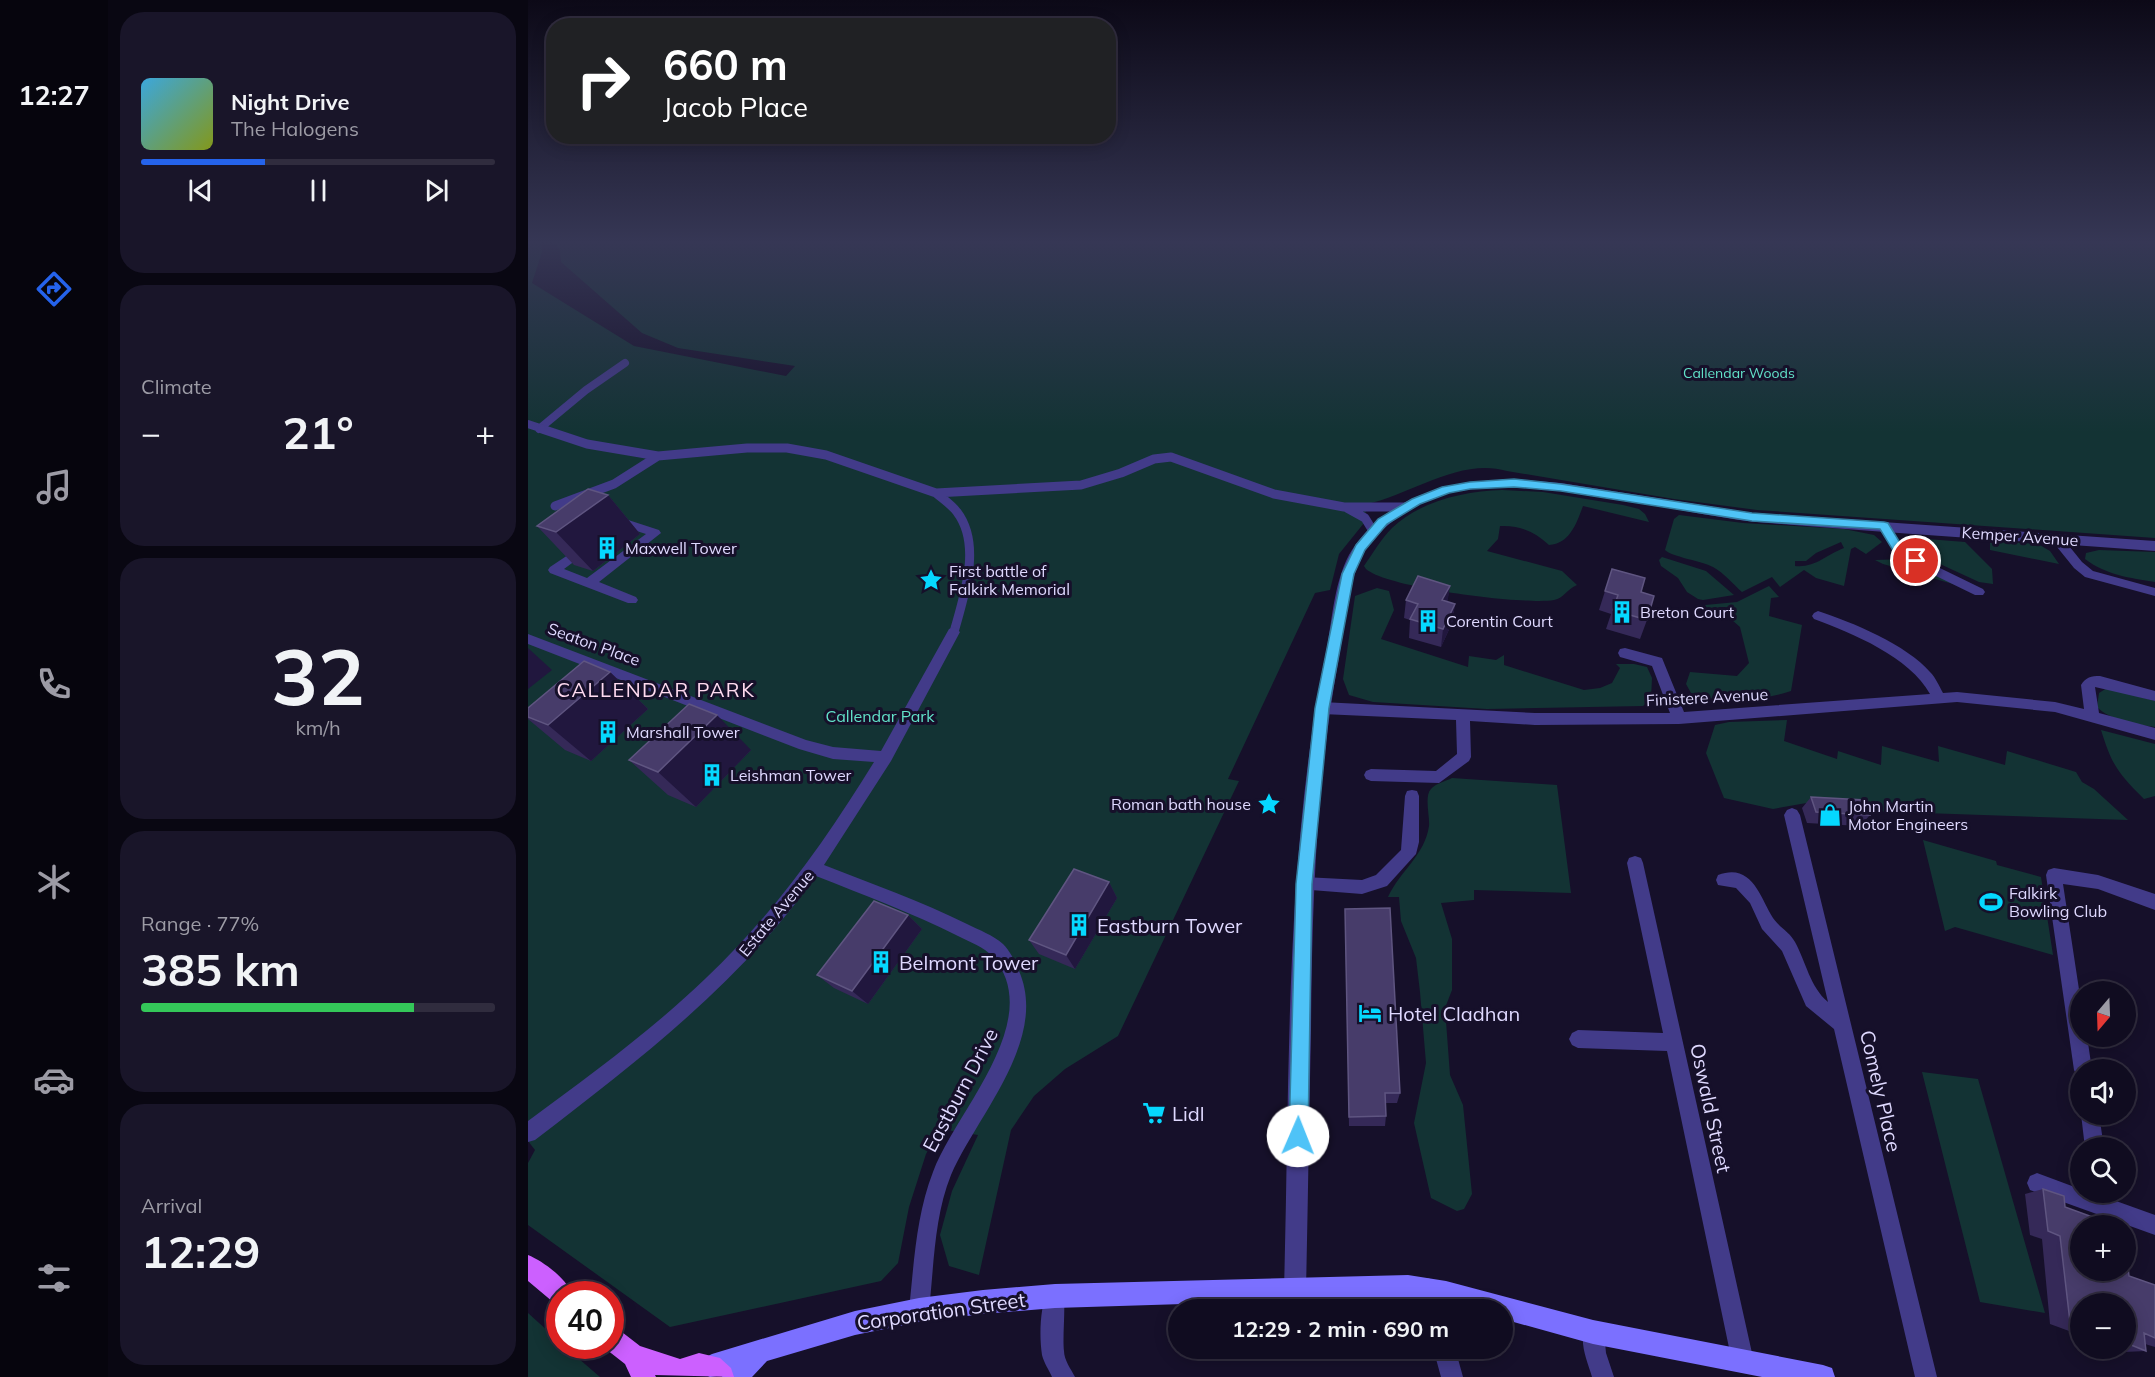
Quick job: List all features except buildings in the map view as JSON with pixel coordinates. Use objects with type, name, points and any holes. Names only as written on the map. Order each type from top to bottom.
[{"type":"main road","points":[[528,1266],[546,1281]]},
{"type":"main road","name":"Corporation Street","points":[[717,1372],[791,1341],[855,1323],[919,1310],[1055,1296],[1408,1286],[1431,1299]]},
{"type":"main road","name":"Corporation Street","points":[[1513,1316],[1823,1377]]},
{"type":"main road","points":[[624,1349],[633,1356],[677,1374],[692,1366],[717,1372]]},
{"type":"main road","name":"Corporation Street","points":[[734,1377],[759,1353]]},
{"type":"main road","points":[[633,1356],[645,1377]]},
{"type":"street","points":[[539,429],[586,390],[625,363]]},
{"type":"street","points":[[528,424],[587,444],[658,456],[747,448],[788,448],[826,455],[936,494],[958,513],[969,539],[965,591],[954,632]]},
{"type":"street","points":[[555,506],[614,484],[658,456]]},
{"type":"street","points":[[936,494],[1081,485],[1121,473],[1154,459],[1171,458],[1274,494],[1344,507],[1404,507]]},
{"type":"street","name":"Kemper Avenue","points":[[1295,1289],[1304,884],[1322,708],[1348,574],[1360,548],[1373,531],[1404,507],[1446,490],[1479,484],[1514,483],[1561,487],[1752,517],[2155,546]]},
{"type":"street","points":[[1344,507],[1365,518],[1373,531]]},
{"type":"street","points":[[588,584],[655,533],[619,521],[610,528]]},
{"type":"street","points":[[1884,526],[1901,554],[1979,592]]},
{"type":"street","points":[[2057,539],[2078,565],[2089,574],[2155,592]]},
{"type":"street","points":[[592,542],[554,570],[632,600]]},
{"type":"street","points":[[1886,556],[1901,554]]},
{"type":"street","points":[[1818,616],[1839,623],[1911,663],[1925,675],[1939,698]]},
{"type":"street","name":"Estate Avenue","points":[[528,1133],[684,1010],[716,980],[786,904],[854,811],[954,632]]},
{"type":"street","name":"Seaton Place","points":[[528,639],[804,745],[833,753],[886,757]]},
{"type":"street","points":[[1625,653],[1656,662],[1679,718]]},
{"type":"street","points":[[2092,716],[2088,686],[2092,681],[2100,681],[2155,696]]},
{"type":"street","name":"Finistere Avenue","points":[[1322,708],[1463,717],[1574,720],[1679,718],[1958,697],[2022,702],[2092,716],[2155,734]]},
{"type":"street","points":[[1371,775],[1439,777],[1464,757],[1463,717]]},
{"type":"street","points":[[1304,884],[1362,887],[1381,881],[1408,854],[1411,842],[1412,796]]},
{"type":"street","name":"Comely Place","points":[[1792,815],[1926,1377]]},
{"type":"street","name":"Oswald Street","points":[[1635,863],[1743,1362]]},
{"type":"street","name":"Eastburn Drive","points":[[814,868],[918,910],[989,944],[999,952],[1013,976],[1019,1014],[1017,1028],[1010,1048],[942,1173],[929,1219],[919,1310]]},
{"type":"street","points":[[2081,1059],[2054,875],[2098,882],[2155,902]]},
{"type":"street","points":[[1724,880],[1740,881],[1756,898],[1768,924],[1788,945],[1812,1000],[1842,1024]]},
{"type":"street","points":[[1578,1039],[1674,1042]]},
{"type":"street","points":[[2037,1183],[2070,1192]]},
{"type":"street","points":[[2109,1203],[2155,1225]]},
{"type":"street","points":[[1055,1296],[1052,1318],[1053,1356],[1064,1377]]},
{"type":"street","points":[[1593,1332],[1595,1353],[1603,1377]]},
{"type":"street","points":[[1447,1359],[1452,1377]]},
{"type":"green space","name":"Callendar Park","points":[[528,304],[566,304],[634,346],[786,376],[795,366],[678,348],[642,333],[609,304],[2155,304],[2155,538],[1757,510],[1674,499],[1490,468],[1472,469],[1436,478],[1367,504],[1364,523],[1339,554],[1330,590],[1315,593],[1228,779],[1239,781],[1118,1036],[1065,1069],[1034,1096],[1011,1130],[979,1275],[949,1266],[940,1235],[952,1191],[978,1135],[940,1129],[926,1154],[909,1207],[898,1263],[881,1281],[670,1327],[624,1294],[624,1281],[606,1281],[528,1225],[528,1163],[535,1150],[528,1141]]},
{"type":"green space","points":[[1502,490],[1543,492],[1623,505],[1639,509],[1649,522],[1583,506],[1572,531],[1562,541],[1549,545],[1527,530],[1500,526],[1498,539],[1487,551],[1562,571],[1577,585],[1554,600],[1515,600],[1457,594],[1400,583],[1379,576],[1364,566],[1392,528],[1416,511],[1429,504],[1458,495]]},
{"type":"green space","points":[[1679,515],[1743,523],[1844,529],[1874,535],[1882,542],[1866,554],[1855,547],[1851,549],[1844,586],[1816,578],[1804,570],[1780,587],[1772,577],[1742,592],[1713,567],[1665,550],[1674,519]],"holes":[[[1841,542],[1844,548],[1815,563],[1795,566],[1795,561],[1806,561],[1816,553]]]},
{"type":"green space","points":[[1907,539],[1965,542],[1992,569],[1993,584],[1979,582],[1914,552],[1906,544]]},
{"type":"green space","points":[[1990,541],[2038,544],[2050,551],[2059,564],[1990,550]]},
{"type":"green space","points":[[2099,550],[2155,552],[2155,582],[2110,572],[2085,559],[2086,553]]},
{"type":"green space","points":[[1662,557],[1706,571],[1734,595],[1698,599],[1687,592],[1678,578],[1661,566],[1659,560]]},
{"type":"green space","points":[[1906,559],[1960,586],[1875,560]]},
{"type":"green space","points":[[1769,586],[1779,597],[1771,598],[1769,616],[1802,625],[1791,691],[1741,700],[1716,699],[1691,693],[1686,684],[1690,672],[1737,676],[1749,663],[1740,627],[1732,620],[1710,613],[1705,605],[1737,602]]},
{"type":"green space","points":[[1377,588],[1389,591],[1394,610],[1381,639],[1468,667],[1469,656],[1496,660],[1504,655],[1504,665],[1584,690],[1600,688],[1612,683],[1620,668],[1616,664],[1634,664],[1647,667],[1652,678],[1651,699],[1643,706],[1487,709],[1373,702],[1349,695],[1343,679],[1355,596]]},
{"type":"green space","points":[[2107,688],[2155,701],[2155,727],[2124,721],[2102,712],[2097,707],[2099,693]]},
{"type":"green space","points":[[1787,720],[1784,741],[1837,759],[1838,751],[1881,765],[1882,746],[1939,762],[1938,746],[2005,765],[2007,751],[2076,772],[2082,782],[2094,789],[2128,820],[1866,811],[1812,802],[1773,809],[1724,798],[1706,753],[1715,725],[1729,722]]},
{"type":"green space","points":[[2101,730],[2155,744],[2155,796],[2144,799],[2121,775],[2112,760]]},
{"type":"green space","points":[[1452,778],[1557,785],[1571,893],[1474,890],[1474,900],[1441,903],[1452,939],[1452,990],[1445,1008],[1450,1075],[1463,1105],[1472,1194],[1464,1209],[1457,1211],[1431,1198],[1414,1123],[1426,1063],[1420,992],[1416,958],[1401,921],[1399,897],[1388,897],[1423,846],[1427,836],[1429,792],[1435,786]]},
{"type":"green space","name":"Falkirk Bowling Club","points":[[1923,840],[1996,861],[1997,865],[2041,877],[2053,955],[1955,927],[1945,931]]},
{"type":"green space","points":[[1922,1072],[1978,1079],[2045,1313],[1980,1302]]},
{"type":"green space","points":[[528,1313],[546,1329],[546,1359],[579,1359],[600,1377],[528,1377]]},
{"type":"place","name":"Maxwell Tower","points":[[607,548]]},
{"type":"place","name":"First battle of Falkirk Memorial","points":[[931,580]]},
{"type":"place","name":"Breton Court","points":[[1622,612]]},
{"type":"place","name":"Corentin Court","points":[[1428,621]]},
{"type":"place","name":"Marshall Tower","points":[[608,732]]},
{"type":"place","name":"Leishman Tower","points":[[712,775]]},
{"type":"place","name":"Roman bath house","points":[[1269,804]]},
{"type":"place","name":"John Martin Motor Engineers","points":[[1830,815]]},
{"type":"place","name":"Falkirk Bowling Club","points":[[1991,902]]},
{"type":"place","name":"Eastburn Tower","points":[[1079,925]]},
{"type":"place","name":"Belmont Tower","points":[[881,962]]},
{"type":"place","name":"Hotel Cladhan","points":[[1370,1013]]},
{"type":"place","name":"Lidl","points":[[1154,1113]]},
{"type":"district","name":"CALLENDAR PARK","points":[[656,689]]},
{"type":"route","points":[[1298,1136],[1304,884],[1322,708],[1348,574],[1360,548],[1373,531],[1404,507],[1431,495],[1470,485],[1514,483],[1561,487],[1752,517],[1884,526],[1901,554],[1916,561]]},
{"type":"park label","name":"Callendar Woods","points":[[1739,373]]}]
